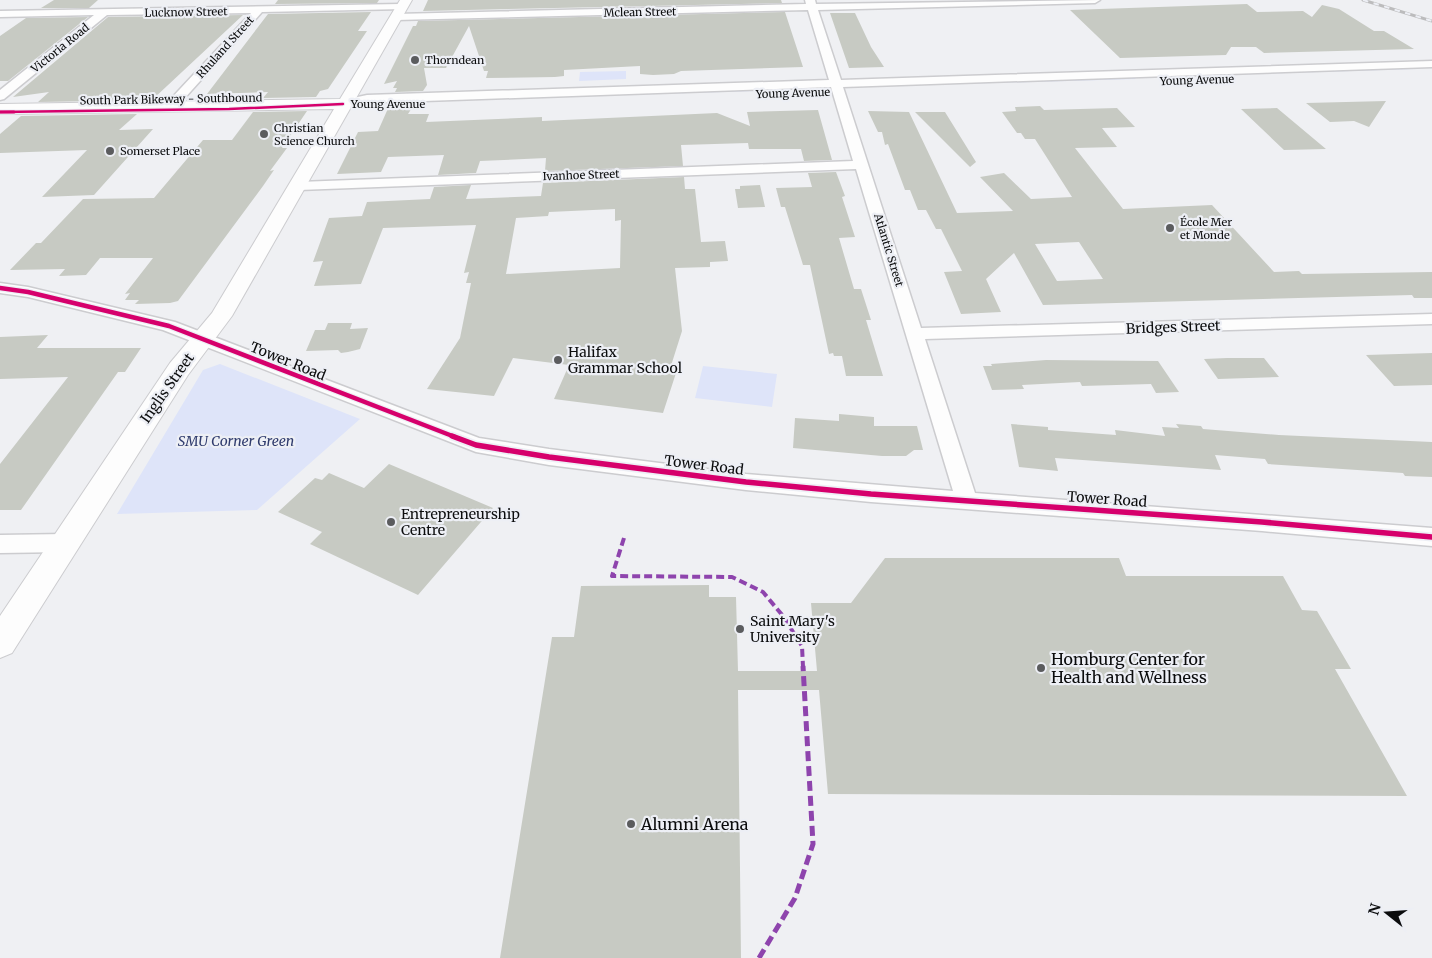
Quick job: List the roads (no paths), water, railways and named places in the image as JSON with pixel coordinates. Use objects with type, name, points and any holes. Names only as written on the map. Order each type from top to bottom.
[{"type":"street","name":"Victoria Road","points":[[0,96],[120,0]]},
{"type":"street","name":"Mclean Street","points":[[401,8],[1095,0]]},
{"type":"street","name":"Atlantic Street","points":[[812,4],[966,500]]},
{"type":"street","name":"Lucknow Street","points":[[0,14],[401,8]]},
{"type":"street","name":"Inglis Street","points":[[0,643],[179,369],[221,316],[299,186],[343,104],[401,8]]},
{"type":"street","name":"Rhuland Street","points":[[170,107],[259,10]]},
{"type":"street","name":"Young Avenue","points":[[343,104],[363,107],[838,87],[1431,67]]},
{"type":"street","points":[[0,109],[343,104]]},
{"type":"street","name":"Ivanhoe Street","points":[[299,186],[862,165]]},
{"type":"street","name":"Tower Road","points":[[0,288],[28,292],[150,321],[203,338],[358,401],[476,445],[549,457],[746,482],[1432,537]]},
{"type":"street","name":"Bridges Street","points":[[915,334],[1432,319]]},
{"type":"street","points":[[0,544],[65,543]]},
{"type":"railway","points":[[1363,0],[1432,21]]},
{"type":"place","name":"Thorndean","points":[[415,60]]},
{"type":"place","name":"Christian Science Church","points":[[264,134]]},
{"type":"place","name":"Somerset Place","points":[[110,151]]},
{"type":"place","name":"École Mer et Monde","points":[[1170,228]]},
{"type":"place","name":"Halifax Grammar School","points":[[558,360]]},
{"type":"place","name":"Entrepreneurship Centre","points":[[391,522]]},
{"type":"place","name":"Saint Mary's University","points":[[740,629]]},
{"type":"place","name":"Homburg Center for Health and Wellness","points":[[1041,668]]},
{"type":"place","name":"Alumni Arena","points":[[631,824]]},
{"type":"park label","name":"SMU Corner Green","points":[[236,441]]}]
